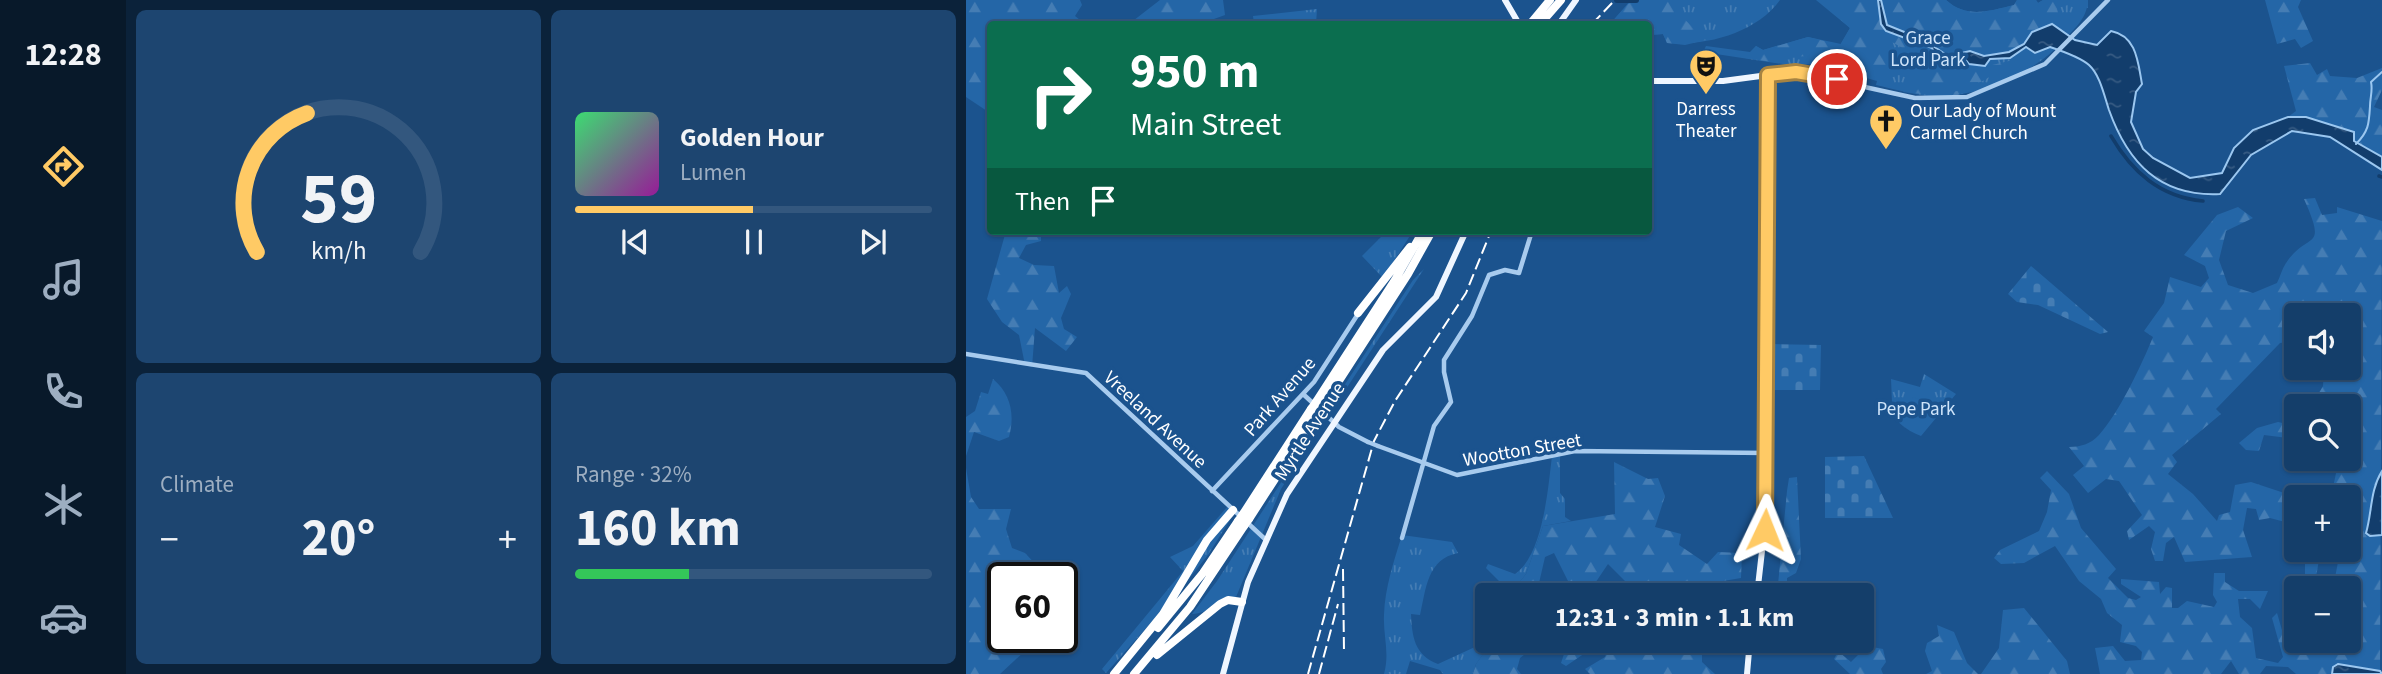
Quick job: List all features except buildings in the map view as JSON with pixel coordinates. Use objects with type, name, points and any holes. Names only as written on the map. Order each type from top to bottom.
[{"type":"highway","points":[[1535,21],[1550,0]]},
{"type":"highway","points":[[1536,21],[1561,0]]},
{"type":"highway","points":[[1359,313],[1420,235]]},
{"type":"highway","points":[[1317,408],[1421,235]]},
{"type":"highway","points":[[1136,674],[1190,607],[1317,408],[1408,274],[1430,235]]},
{"type":"highway","points":[[1114,674],[1163,614],[1207,540],[1233,510]]},
{"type":"highway","points":[[1114,674],[1181,601],[1244,520]]},
{"type":"highway","points":[[1136,674],[1216,606],[1228,600],[1242,602]]},
{"type":"main road","points":[[1505,0],[1515,21]]},
{"type":"main road","points":[[1561,21],[1576,0]]},
{"type":"main road","points":[[1652,81],[1723,80],[1768,75],[1768,453],[1766,516],[1758,583]]},
{"type":"main road","name":"Myrtle Avenue","points":[[1223,674],[1242,602],[1287,494],[1383,350],[1436,298],[1464,235]]},
{"type":"main road","points":[[1747,674],[1749,653]]},
{"type":"street","points":[[1768,75],[1796,72],[1908,97],[1938,100],[1976,95],[2035,71],[2059,52],[2108,0]]},
{"type":"street","points":[[1402,538],[1434,426],[1451,402],[1443,367],[1447,354],[1472,316],[1489,275],[1500,270],[1519,273],[1530,235]]},
{"type":"street","name":"Park Avenue","points":[[1212,491],[1303,394],[1359,313]]},
{"type":"street","name":"Vreeland Avenue","points":[[966,354],[1086,373],[1266,540]]},
{"type":"street","name":"Wootton Street","points":[[1303,394],[1334,423],[1368,442],[1445,472],[1464,475],[1539,456],[1575,451],[1768,453]]},
{"type":"green space","points":[[966,0],[1080,0],[1082,5],[1075,16],[1081,21],[987,21],[987,111],[966,97]]},
{"type":"green space","points":[[1160,0],[1223,0],[1225,15],[1208,21],[1133,21]]},
{"type":"green space","points":[[1631,0],[1780,0],[1758,21],[1744,29],[1698,42],[1667,43],[1663,34],[1652,35],[1652,21],[1613,21]]},
{"type":"green space","points":[[1640,0],[1682,0],[1675,13],[1706,40],[1685,45],[1667,43],[1663,34],[1652,35],[1652,21],[1613,21],[1628,4]]},
{"type":"green space","name":"Grace Lord Park","points":[[1816,0],[1946,0],[1962,10],[1978,12],[2014,5],[2017,0],[2036,0],[2038,3],[2043,0],[2088,0],[2086,12],[2077,26],[2051,53],[2036,64],[1984,89],[1947,96],[1922,95],[1876,85],[1877,81],[1817,64],[1789,65],[1703,52],[1706,46],[1750,52],[1756,46],[1763,50],[1808,37],[1841,44],[1850,28]]},
{"type":"green space","points":[[1826,0],[1878,0],[1881,24],[1900,36],[1932,48],[1936,56],[1950,61],[1966,59],[1966,63],[1922,59],[1839,12]]},
{"type":"green space","points":[[1881,0],[1946,0],[1970,12],[2014,5],[2017,0],[2036,0],[2038,3],[2043,0],[2088,0],[2088,8],[2079,7],[2078,2],[2057,8],[2058,13],[2047,26],[2032,32],[2024,44],[2009,52],[1989,56],[1970,52],[1944,55],[1887,24]]},
{"type":"green space","points":[[2265,0],[2301,0],[2298,7],[2313,41],[2301,48],[2295,39],[2277,44]]},
{"type":"green space","points":[[1317,9],[1316,21],[1254,21],[1253,16]]},
{"type":"green space","points":[[1840,19],[1923,64],[1984,67],[2013,60],[2014,62],[1981,82],[1920,84],[1898,71],[1823,55],[1792,57],[1779,63],[1745,58],[1756,46],[1763,50],[1808,37],[1840,45],[1850,28]]},
{"type":"green space","points":[[2310,63],[2317,75],[2327,69],[2330,76],[2357,78],[2382,68],[2382,90],[2374,107],[2382,110],[2382,157],[2306,117],[2288,117],[2296,111],[2284,66]]},
{"type":"green space","points":[[1907,86],[1951,92],[1987,86],[1951,97],[1903,92]]},
{"type":"green space","points":[[2315,198],[2322,215],[2337,213],[2337,207],[2382,221],[2380,671],[2338,664],[2333,667],[2332,674],[2296,674],[2288,667],[2266,666],[2260,674],[2239,674],[2231,661],[2221,674],[2100,674],[2095,648],[2113,646],[2125,661],[2141,660],[2142,652],[2136,646],[2120,642],[2122,625],[2107,613],[2101,599],[2079,581],[2055,546],[2024,563],[2001,564],[1994,558],[2000,550],[2039,531],[2047,512],[2051,490],[2040,478],[2047,471],[2069,494],[2081,528],[2116,569],[2108,578],[2128,598],[2136,600],[2141,597],[2121,584],[2121,579],[2159,582],[2160,594],[2166,587],[2172,588],[2172,608],[2178,608],[2187,601],[2214,607],[2217,602],[2213,595],[2214,573],[2225,573],[2225,582],[2239,591],[2268,591],[2260,609],[2250,599],[2238,599],[2240,617],[2252,628],[2256,658],[2278,663],[2283,657],[2272,618],[2277,613],[2284,637],[2284,653],[2361,653],[2361,576],[2335,576],[2338,562],[2361,562],[2361,485],[2334,485],[2336,471],[2361,471],[2361,394],[2318,394],[2323,380],[2361,380],[2361,303],[2284,303],[2284,342],[2280,343],[2216,409],[2221,414],[2172,455],[2177,462],[2168,474],[2193,494],[2217,521],[2219,515],[2230,512],[2235,485],[2251,482],[2284,493],[2284,522],[2270,518],[2259,520],[2256,509],[2247,508],[2243,530],[2252,557],[2185,562],[2174,537],[2166,543],[2163,561],[2155,561],[2151,549],[2155,532],[2149,526],[2129,540],[2127,531],[2142,515],[2119,481],[2106,479],[2088,493],[2073,475],[2084,466],[2069,447],[2085,444],[2096,438],[2107,426],[2122,401],[2153,337],[2144,331],[2164,303],[2170,277],[2201,287],[2209,278],[2205,266],[2184,255],[2217,215],[2238,207],[2253,218],[2226,231],[2219,260],[2228,285],[2253,293],[2277,283],[2286,263],[2315,234],[2304,199]]},
{"type":"green space","points":[[1005,235],[1041,235],[1041,241],[1026,245],[1019,258],[1034,265],[1054,266],[1059,293],[1067,286],[1071,294],[1061,318],[1064,329],[1077,337],[1066,351],[1035,328],[1032,367],[1025,365],[1019,335],[1002,322],[987,299]]},
{"type":"green space","points":[[1379,235],[1410,235],[1383,278],[1362,256],[1381,237]]},
{"type":"green space","points":[[2031,266],[2108,332],[2100,334],[2038,305],[2017,302],[2008,294]]},
{"type":"green space","points":[[1424,269],[1281,489],[1236,597],[1224,600],[1204,612],[1192,614],[1217,581],[1413,280]]},
{"type":"green space","points":[[1771,344],[1821,345],[1820,390],[1771,390]]},
{"type":"green space","name":"Pepe Park","points":[[1924,374],[1956,394],[1921,436],[1903,426],[1894,415],[1891,379],[1920,387]]},
{"type":"green space","points":[[993,379],[1004,391],[1010,405],[1012,421],[1009,437],[999,441],[974,432],[966,456],[966,417],[975,411],[981,392],[988,394]]},
{"type":"green space","points":[[1913,397],[1940,407],[1925,424],[1903,424]]},
{"type":"green space","points":[[2278,422],[2284,423],[2284,438],[2264,435],[2259,451],[2246,450],[2239,443],[2257,428]]},
{"type":"green space","points":[[1560,455],[1560,493],[1565,499],[1565,517],[1571,521],[1543,526],[1526,574],[1519,583],[1501,583],[1486,568],[1488,564],[1515,574],[1532,552],[1542,520],[1552,456]]},
{"type":"green space","points":[[1864,456],[1893,518],[1825,518],[1825,457]]},
{"type":"green space","points":[[1614,462],[1648,479],[1658,478],[1665,496],[1655,527],[1681,534],[1679,545],[1707,564],[1718,552],[1742,553],[1741,578],[1722,583],[1627,583],[1608,564],[1595,583],[1569,583],[1554,553],[1545,557],[1539,583],[1519,583],[1526,574],[1543,526],[1615,514]]},
{"type":"green space","points":[[966,468],[971,497],[979,509],[1011,509],[1006,529],[1012,548],[1025,553],[1033,562],[987,562],[987,653],[1023,653],[1000,674],[966,674]]},
{"type":"green space","points":[[1797,477],[1801,559],[1796,573],[1787,578],[1787,583],[1778,583],[1787,491],[1789,478]]},
{"type":"green space","points":[[1228,506],[1235,512],[1208,555],[1106,673],[1102,669],[1183,571],[1170,557],[1193,546]]},
{"type":"green space","points":[[1402,535],[1452,542],[1458,553],[1448,556],[1434,568],[1426,586],[1420,615],[1411,614],[1412,630],[1419,650],[1438,664],[1475,647],[1475,653],[1484,653],[1473,674],[1443,674],[1440,670],[1410,661],[1406,674],[1384,674],[1385,605],[1390,574]]},
{"type":"green space","points":[[2305,562],[2319,562],[2316,576],[2305,576]]},
{"type":"green space","points":[[2024,608],[2067,661],[2070,674],[1981,674],[1999,648],[2003,610]]},
{"type":"green space","points":[[1937,625],[1954,632],[1967,663],[1978,674],[1926,674],[1932,671],[1925,651],[1927,643],[1939,636]]},
{"type":"green space","points":[[1874,647],[1883,649],[1886,662],[1881,669],[1883,674],[1850,674],[1834,659],[1837,653],[1840,653],[1851,662],[1860,653],[1874,653]]},
{"type":"green space","points":[[1484,653],[1526,653],[1520,658],[1517,669],[1521,674],[1473,674]]},
{"type":"green space","points":[[1585,653],[1566,666],[1561,663],[1564,654]]},
{"type":"green space","points":[[1606,653],[1702,653],[1702,662],[1715,674],[1590,674],[1585,669],[1605,657]]},
{"type":"water","points":[[1878,0],[1881,0],[1887,25],[1924,40],[1948,56],[1970,51],[1984,56],[2009,52],[2024,44],[2032,32],[2052,24],[2075,40],[2097,45],[2111,31],[2120,34],[2131,44],[2139,68],[2142,84],[2136,92],[2131,122],[2143,149],[2153,158],[2190,178],[2222,173],[2234,148],[2253,130],[2288,117],[2306,117],[2354,132],[2354,141],[2382,157],[2382,170],[2330,137],[2292,131],[2251,155],[2220,194],[2180,190],[2149,173],[2137,161],[2117,129],[2096,74],[2085,62],[2050,47],[2035,53],[2026,47],[2010,58],[1990,59],[1985,66],[1969,64],[1965,59],[1942,59],[1940,54],[1936,56],[1932,48],[1886,31],[1881,24]]},
{"type":"water","points":[[2382,471],[2382,535],[2370,536],[2366,533],[2375,486]]},
{"type":"water","points":[[2338,664],[2380,671],[2382,674],[2332,674],[2333,667]]},
{"type":"waterway","points":[[1617,0],[1636,0]]},
{"type":"waterway","points":[[2356,144],[2367,127],[2371,82],[2382,72]]},
{"type":"waterway","points":[[2111,136],[2128,161],[2149,181],[2173,194],[2203,201]]},
{"type":"railway","points":[[1595,21],[1615,0]]},
{"type":"railway","points":[[1308,674],[1374,441],[1395,401],[1466,293],[1489,235]]},
{"type":"railway","points":[[1343,569],[1344,652]]},
{"type":"railway","points":[[1319,674],[1338,604]]},
{"type":"place","name":"Darress Theater","points":[[1706,96]]},
{"type":"place","name":"Our Lady of Mount Carmel Church","points":[[1886,151]]},
{"type":"route","points":[[1765,530],[1770,178],[1768,75],[1796,72],[1837,79]]}]
